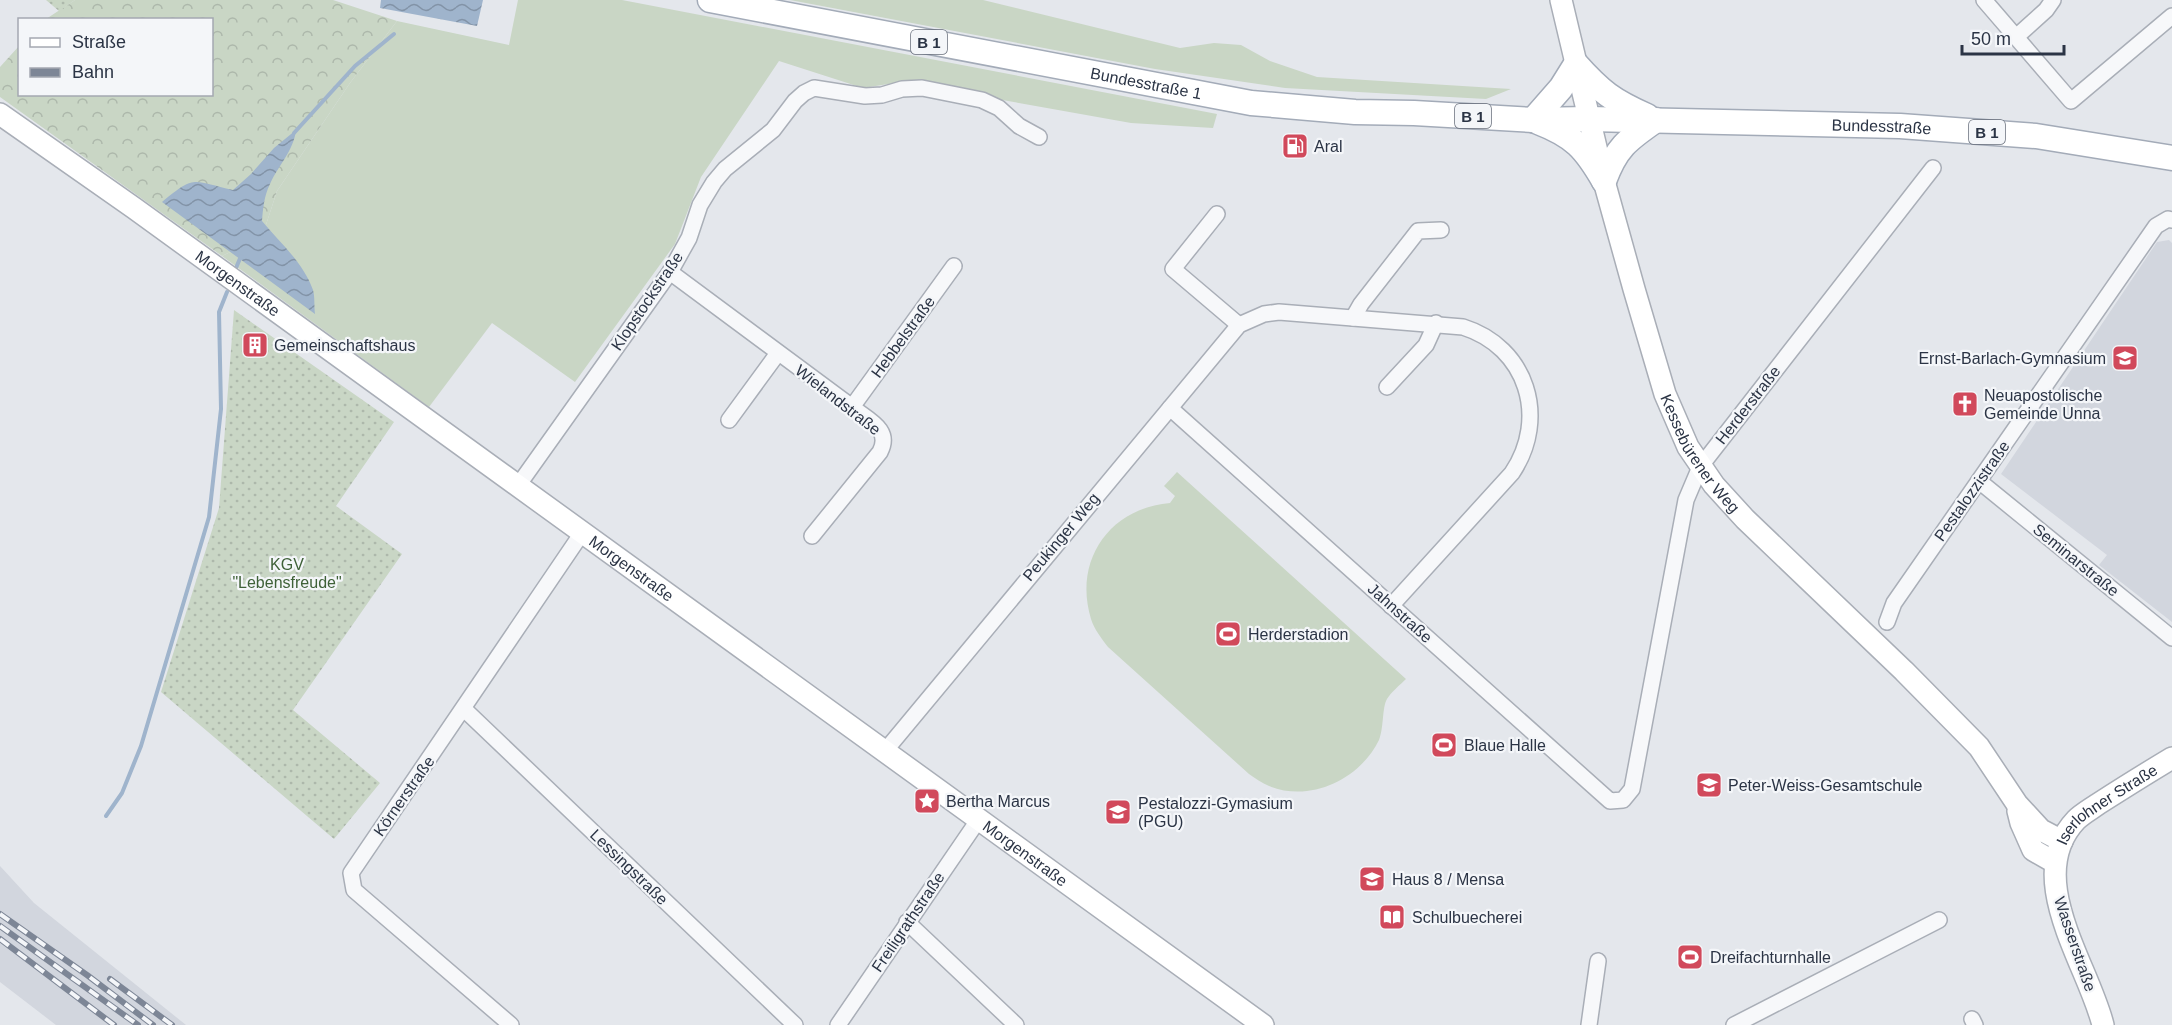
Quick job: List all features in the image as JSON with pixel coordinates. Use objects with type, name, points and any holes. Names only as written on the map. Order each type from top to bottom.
[{"type":"main road","name":"Bundesstraße 1","points":[[710,0],[1251,103],[1355,112],[1533,120],[1588,119]]},
{"type":"main road","name":"Kessebürener Weg","points":[[1561,0],[1604,181],[1665,394],[1688,447],[1700,467],[1745,519],[1896,663],[1979,747],[2017,804],[2041,830],[2062,841]]},
{"type":"main road","points":[[1604,181],[1589,156],[1573,140],[1559,130],[1533,120],[1561,88],[1576,64],[1610,99],[1656,120]]},
{"type":"main road","name":"Morgenstraße","points":[[0,114],[134,208],[1263,1025]]},
{"type":"main road","name":"Bundesstraße","points":[[1588,119],[1911,127],[2036,136],[2172,158]]},
{"type":"main road","points":[[1604,181],[1611,161],[1618,150],[1656,120]]},
{"type":"main road","name":"Iserlohner Straße","points":[[2054,862],[2062,841],[2076,819],[2172,758]]},
{"type":"main road","name":"Kessebürener Weg","points":[[2017,804],[2021,823],[2033,850],[2054,862]]},
{"type":"main road","name":"Wasserstraße","points":[[2054,862],[2060,912],[2103,1025]]},
{"type":"street","points":[[1984,0],[2071,101],[2172,16]]},
{"type":"street","points":[[2016,37],[2046,10],[2053,0]]},
{"type":"street","name":"Klopstockstraße","points":[[517,487],[670,272],[689,238],[700,205],[714,182],[725,168],[773,130],[799,97],[814,88],[865,96],[921,88],[982,100],[999,108],[1018,126],[1039,137]]},
{"type":"street","name":"Herderstraße","points":[[1632,789],[1686,500],[1700,467],[1933,168]]},
{"type":"street","points":[[1217,214],[1173,269],[1239,325]]},
{"type":"street","name":"Pestalozzistraße","points":[[1887,622],[1894,603],[2156,226],[2170,219]]},
{"type":"street","points":[[1353,318],[1361,304],[1418,231],[1441,230]]},
{"type":"street","name":"Hebbelstraße","points":[[852,407],[954,266]]},
{"type":"street","name":"Wielandstraße","points":[[670,272],[852,407],[885,436],[885,443],[880,452],[812,536]]},
{"type":"street","name":"Peukinger Weg","points":[[885,751],[1239,325],[1264,314],[1279,312],[1436,323],[1472,330],[1492,342],[1509,357],[1522,379],[1529,399],[1530,430],[1524,452],[1512,473],[1391,606]]},
{"type":"street","points":[[1387,387],[1426,345],[1436,323]]},
{"type":"street","name":"Wielandstraße","points":[[729,420],[778,353]]},
{"type":"street","name":"Jahnstraße","points":[[1170,408],[1610,801],[1623,800],[1632,789]]},
{"type":"street","name":"Seminarstraße","points":[[1979,481],[2172,638]]},
{"type":"street","name":"Körnerstraße","points":[[511,1025],[354,890],[351,873],[582,534]]},
{"type":"street","name":"Lessingstraße","points":[[464,709],[795,1025]]},
{"type":"street","name":"Freiligrathstraße","points":[[838,1025],[978,819]]},
{"type":"street","points":[[1734,1025],[1939,920]]},
{"type":"street","points":[[907,922],[1016,1025]]},
{"type":"street","points":[[1589,1025],[1598,961]]},
{"type":"shaded area","name":"Ernst-Barlach-Gymnasium","points":[[2169,240],[2172,243],[2172,622],[2099,565],[2107,555],[2001,474],[2157,242]]},
{"type":"shaded area","points":[[0,866],[34,903],[186,1025],[56,1025],[0,982]]},
{"type":"green space","points":[[46,0],[75,0],[59,11]]},
{"type":"green space","points":[[75,0],[333,0],[397,21],[350,83],[277,191],[262,237],[222,256],[0,97],[0,67],[18,47],[18,96],[213,96],[213,18],[48,18]]},
{"type":"green space","points":[[518,0],[622,0],[1217,114],[1213,128],[1131,123],[901,82],[863,88],[779,61],[701,177],[675,244],[575,382],[492,323],[429,407],[222,256],[262,237],[277,191],[350,83],[397,21],[509,45]]},
{"type":"green space","points":[[790,0],[983,0],[1180,48],[1214,43],[1241,45],[1270,61],[1317,77],[1511,89],[1486,99],[1285,88],[1155,69]]},
{"type":"green space","name":"KGV \"Lebensfreude\"","points":[[234,310],[394,422],[336,506],[402,554],[293,710],[380,783],[334,839],[161,692],[219,508]]},
{"type":"green space","name":"Herderstadion","points":[[1177,472],[1406,679],[1387,699],[1381,735],[1371,754],[1360,766],[1333,784],[1317,789],[1285,791],[1256,779],[1108,647],[1094,626],[1087,597],[1087,577],[1092,558],[1101,541],[1114,526],[1130,515],[1149,507],[1170,503],[1175,496],[1164,486]]},
{"type":"water","points":[[381,0],[483,0],[477,26],[380,8]]},
{"type":"water","points":[[296,130],[289,151],[268,189],[262,221],[290,253],[309,280],[313,290],[315,314],[162,202],[182,187],[195,182],[233,190],[274,148]]},
{"type":"waterway","points":[[294,133],[355,66],[394,34]]},
{"type":"waterway","points":[[236,268],[241,256]]},
{"type":"waterway","points":[[106,816],[122,793],[141,746],[209,517],[221,409],[219,312],[227,292]]},
{"type":"railway","points":[[0,914],[153,1025]]},
{"type":"railway","points":[[0,926],[138,1025]]},
{"type":"railway","points":[[0,939],[114,1025]]},
{"type":"railway","points":[[110,979],[172,1025]]},
{"type":"place","name":"Aral","points":[[1295,146]]},
{"type":"place","name":"Gemeinschaftshaus","points":[[255,345]]},
{"type":"place","name":"Ernst-Barlach-Gymnasium","points":[[2125,358]]},
{"type":"place","name":"Neuapostolische Gemeinde Unna","points":[[1965,404]]},
{"type":"place","name":"Herderstadion","points":[[1228,634]]},
{"type":"place","name":"Blaue Halle","points":[[1444,745]]},
{"type":"place","name":"Peter-Weiss-Gesamtschule","points":[[1709,785]]},
{"type":"place","name":"Bertha Marcus","points":[[927,801]]},
{"type":"place","name":"Pestalozzi-Gymasium (PGU)","points":[[1118,812]]},
{"type":"place","name":"Haus 8 / Mensa","points":[[1372,879]]},
{"type":"place","name":"Schulbuecherei","points":[[1392,917]]},
{"type":"place","name":"Dreifachturnhalle","points":[[1690,957]]}]
